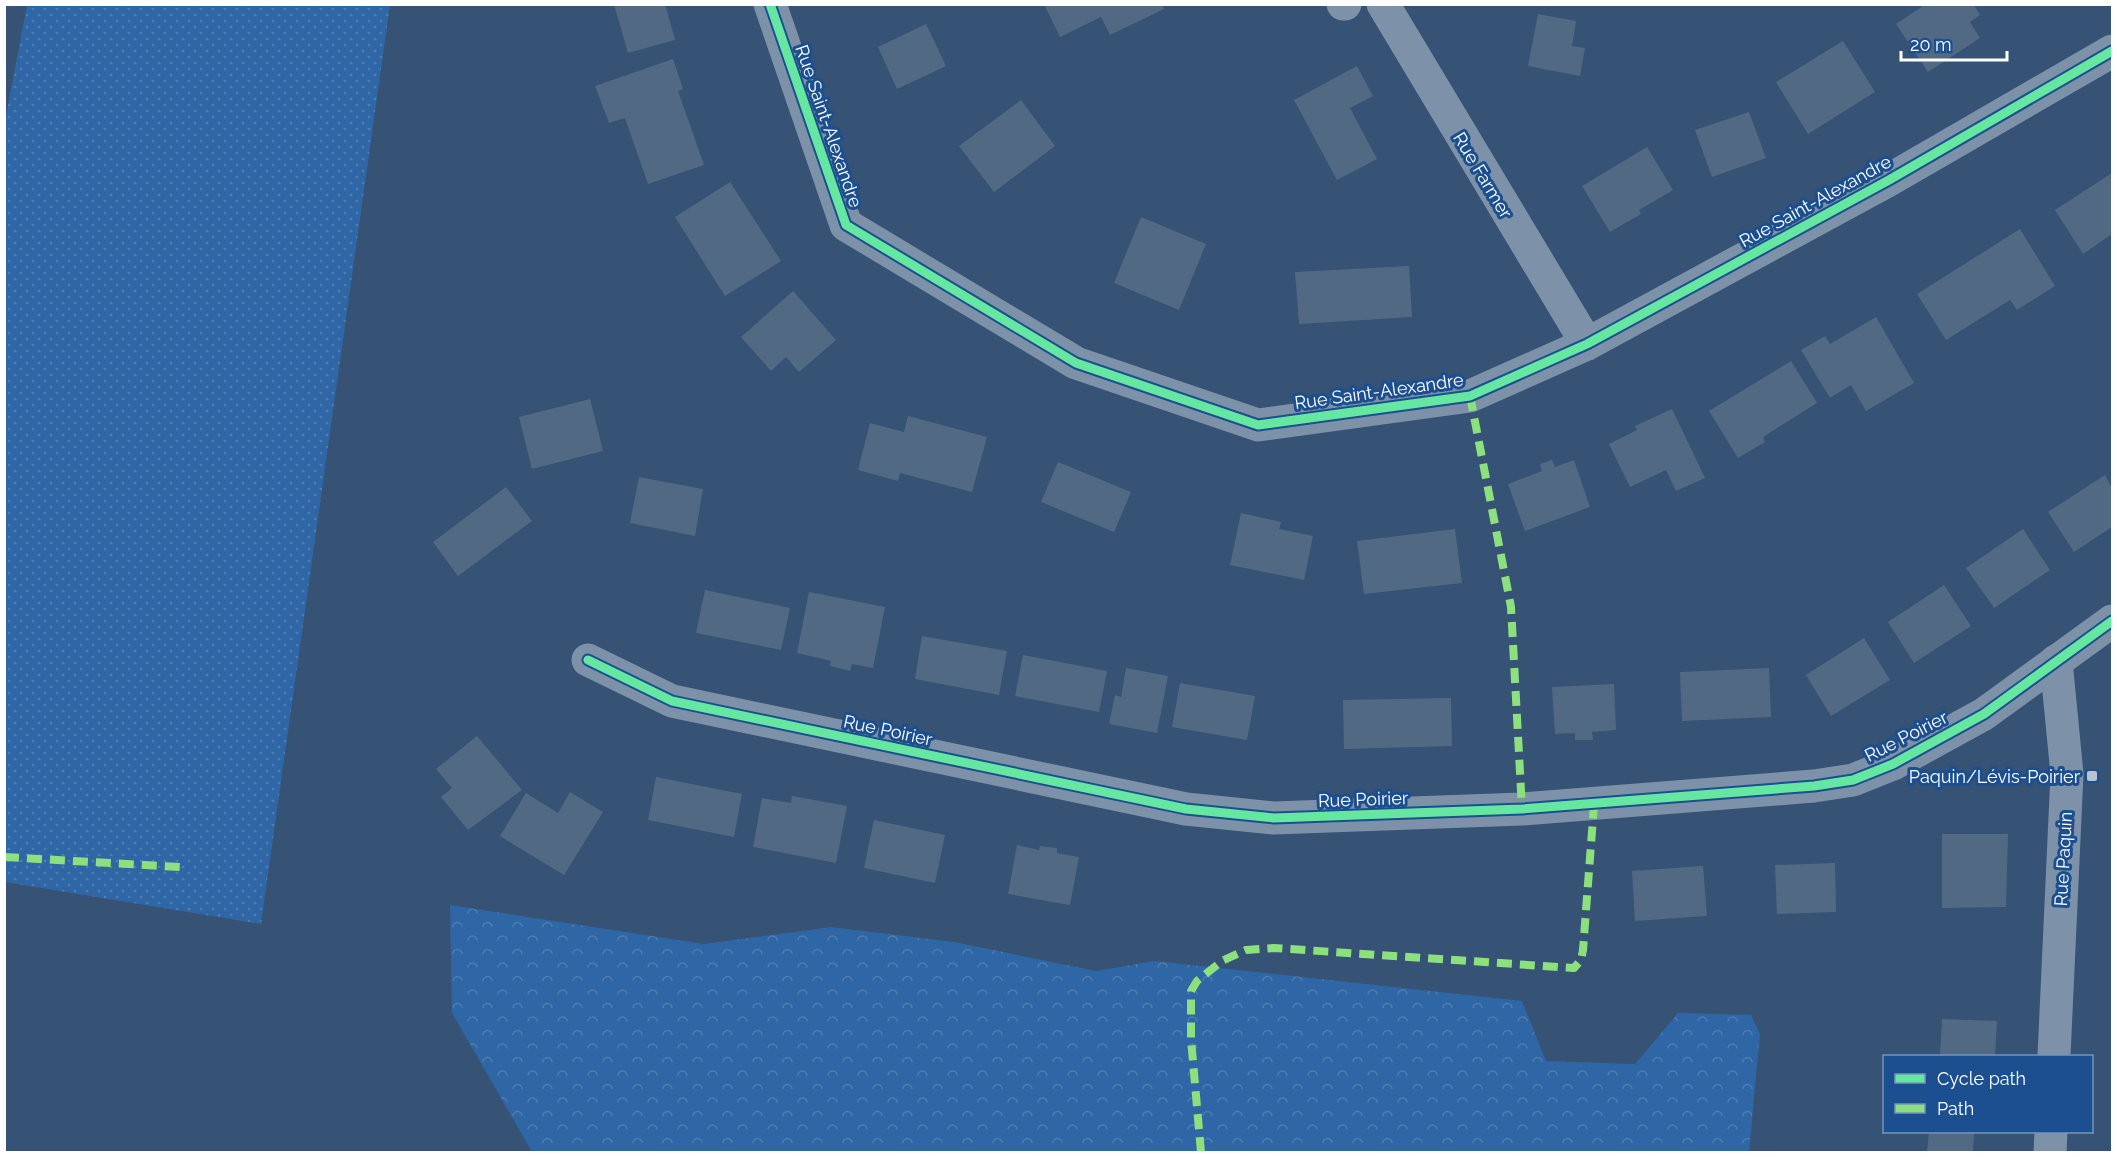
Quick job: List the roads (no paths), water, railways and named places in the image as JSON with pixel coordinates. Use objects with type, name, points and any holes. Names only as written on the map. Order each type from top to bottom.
[{"type":"street","name":"Rue Saint-Alexandre","points":[[770,4],[846,225],[1076,363],[1258,425],[1470,396],[1587,344],[1889,180],[2112,51]]},
{"type":"street","name":"Rue Farmer","points":[[1383,4],[1587,344]]},
{"type":"street","name":"Rue Poirier","points":[[588,660],[672,701],[1186,809],[1274,818],[1594,805],[1853,780],[1893,764],[1984,714],[2112,621]]},
{"type":"street","name":"Rue Paquin","points":[[2054,1055],[2067,774],[2056,661]]},
{"type":"street","points":[[2050,1152],[2051,1133]]},
{"type":"place","name":"Paquin/Lévis-Poirier","points":[[2092,776]]}]
